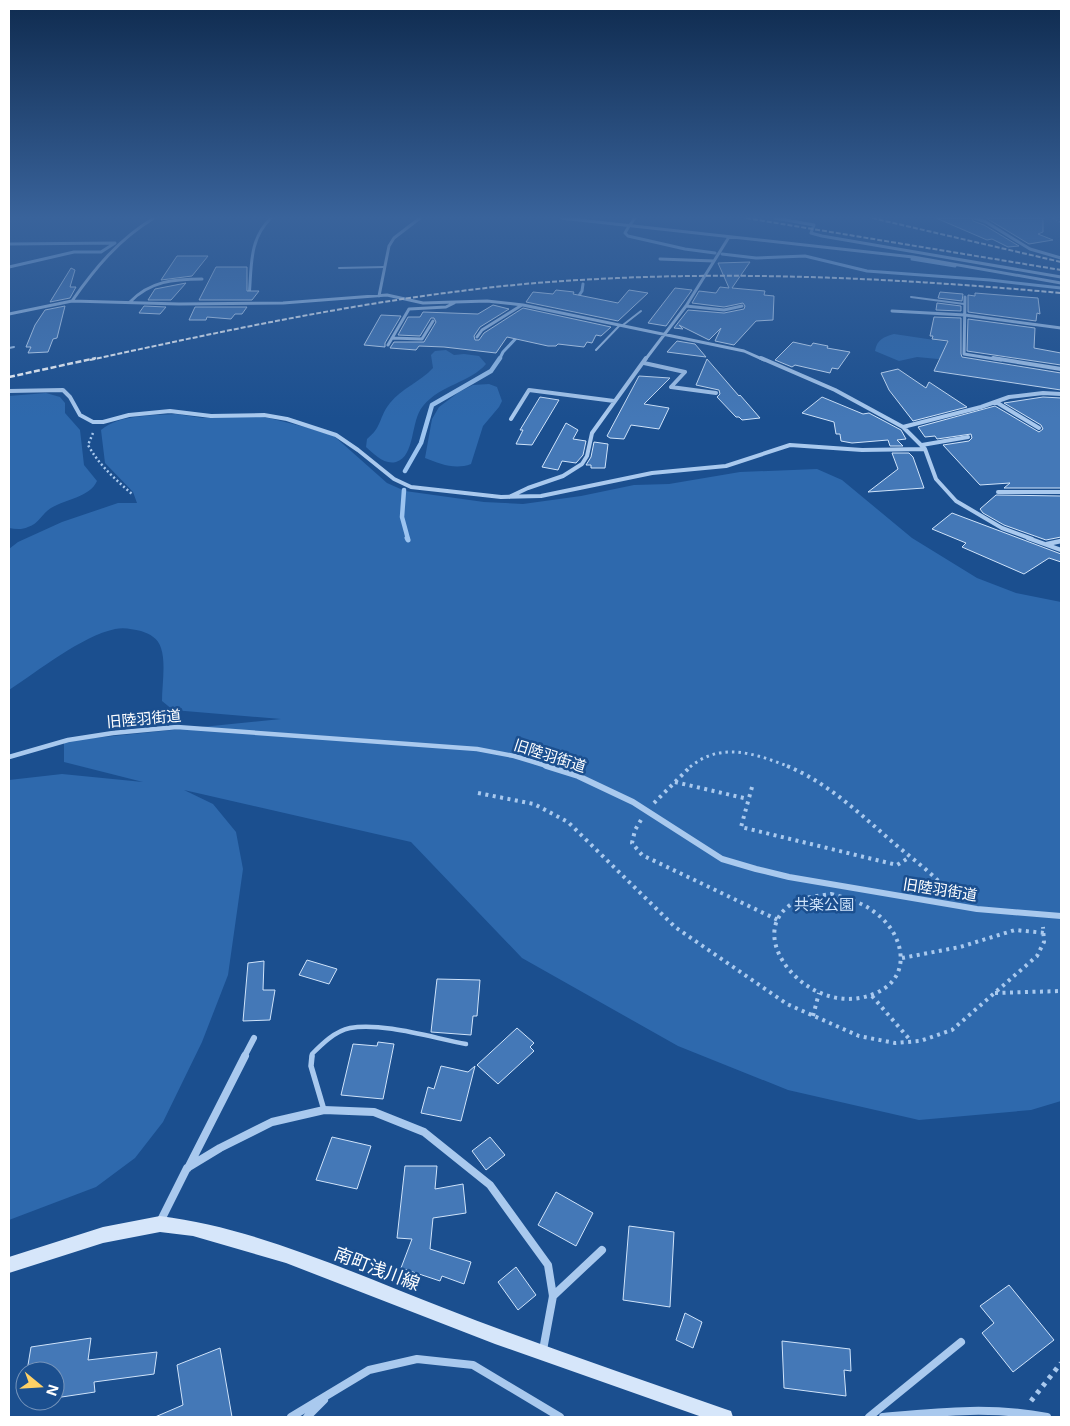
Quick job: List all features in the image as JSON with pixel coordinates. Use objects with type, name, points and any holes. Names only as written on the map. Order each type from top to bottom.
[{"type":"street","points":[[72,301],[83,285]]},
{"type":"street","points":[[130,302],[142,289],[152,285]]},
{"type":"street","points":[[379,296],[381,285]]},
{"type":"street","points":[[509,497],[517,491],[550,481],[575,469],[587,457],[588,441],[614,401],[686,306],[699,285]]},
{"type":"street","points":[[9,314],[72,301],[179,304],[283,303],[395,296],[423,303],[487,301],[522,305],[744,351],[835,390],[903,427],[924,447],[936,479],[956,501],[1002,528],[1061,550]]},
{"type":"street","points":[[965,297],[964,354],[1061,369]]},
{"type":"street","points":[[388,345],[409,309],[446,307],[457,302]]},
{"type":"street","points":[[476,337],[482,330],[522,305]]},
{"type":"street","points":[[686,306],[724,310],[742,306]]},
{"type":"street","points":[[892,311],[965,316],[1061,328]]},
{"type":"street","points":[[392,338],[422,339],[433,321]]},
{"type":"street","points":[[644,363],[686,372],[671,387],[716,393]]},
{"type":"street","points":[[9,391],[63,390],[72,398],[80,416],[87,421],[96,422],[130,415],[173,411],[200,415],[265,414],[286,418],[336,435],[351,444],[397,482],[412,487],[438,491],[509,497],[540,496],[652,472],[726,466],[790,445],[853,449],[924,447],[968,437]]},
{"type":"street","points":[[510,419],[530,390],[614,401]]},
{"type":"street","points":[[903,427],[1026,394],[1061,394]]},
{"type":"street","points":[[996,402],[1039,428]]},
{"type":"street","points":[[998,492],[1061,492]]},
{"type":"street","points":[[1046,544],[1061,542]]},
{"type":"street","name":"旧陸羽街道","points":[[9,757],[68,740],[113,733],[177,727],[477,749],[514,756],[578,776],[633,802],[722,859],[756,869],[789,877],[956,905],[1061,916]]},
{"type":"street","points":[[160,1224],[254,1038]]},
{"type":"street","points":[[188,1168],[220,1148],[272,1122],[324,1110],[374,1112],[424,1132],[490,1185],[548,1265],[553,1296],[542,1353]]},
{"type":"street","name":"南町浅川線","points":[[9,1265],[103,1235],[160,1224],[193,1228],[286,1255],[542,1353],[725,1417]]},
{"type":"street","points":[[553,1296],[602,1250]]},
{"type":"street","points":[[869,1417],[961,1342]]},
{"type":"street","points":[[290,1417],[369,1370],[417,1359],[473,1365],[560,1417]]},
{"type":"street","points":[[307,1417],[329,1394]]},
{"type":"street","points":[[883,1417],[953,1412],[1023,1411],[1047,1417]]},
{"type":"lane","points":[[911,297],[964,304]]},
{"type":"lane","points":[[596,350],[621,325],[641,311]]},
{"type":"lane","points":[[9,348],[14,347]]},
{"type":"lane","points":[[324,1110],[311,1066],[312,1054],[327,1039],[349,1028],[378,1027],[466,1044]]},
{"type":"path","points":[[96,422],[88,445],[105,471],[132,494]]},
{"type":"path","points":[[778,920],[642,855],[632,843],[635,830],[647,811],[688,769],[709,755],[739,753],[759,756],[786,764],[809,775],[833,792],[948,890],[956,905]]},
{"type":"path","points":[[675,782],[748,799]]},
{"type":"path","points":[[752,787],[741,827],[897,865],[910,857]]},
{"type":"path","points":[[478,793],[504,796],[534,804],[568,822],[675,927],[787,1004],[859,1036],[895,1043],[920,1042],[952,1030],[1036,956],[1044,946],[1045,933],[1038,914]]},
{"type":"path","points":[[831,894],[865,905],[880,915],[892,928],[899,943],[902,958],[899,972],[891,984],[872,996],[863,999],[844,1000],[808,988],[793,977],[782,963],[775,948],[774,933],[778,920],[786,908],[798,900],[813,895],[831,894]]},
{"type":"path","points":[[902,958],[960,947],[1015,930],[1045,933]]},
{"type":"path","points":[[994,993],[1061,991]]},
{"type":"path","points":[[812,1016],[820,993]]},
{"type":"path","points":[[872,996],[911,1042]]},
{"type":"path","points":[[1023,1411],[1061,1363]]},
{"type":"green space","points":[[894,334],[961,344],[959,355],[938,359],[917,357],[899,361],[875,351],[877,344],[882,339]]},
{"type":"green space","points":[[446,350],[454,355],[479,356],[486,364],[472,375],[430,399],[419,412],[407,453],[396,462],[387,462],[366,447],[367,439],[376,430],[390,403],[433,368],[431,355],[435,351]]},
{"type":"green space","points":[[489,384],[497,387],[502,401],[483,426],[471,464],[453,466],[425,458],[432,419],[439,407],[459,392],[473,385]]},
{"type":"green space","points":[[46,393],[60,397],[65,403],[65,413],[80,430],[84,465],[97,481],[89,491],[48,510],[32,526],[21,529],[9,528],[9,396]]},
{"type":"green space","name":"共楽公園","points":[[176,414],[203,418],[251,416],[269,418],[305,427],[334,436],[387,483],[405,491],[484,502],[523,504],[581,496],[634,485],[669,484],[740,472],[817,469],[842,480],[912,538],[977,578],[1016,593],[1061,602],[1061,1101],[1031,1110],[919,1120],[788,1090],[678,1046],[522,958],[411,842],[184,790],[213,804],[236,832],[243,869],[228,975],[202,1042],[163,1122],[135,1158],[96,1187],[9,1220],[9,780],[62,774],[143,782],[64,762],[64,741],[281,719],[173,710],[162,701],[163,660],[160,645],[156,639],[148,634],[128,628],[102,633],[75,646],[9,690],[9,549],[18,542],[62,522],[118,503],[137,503],[133,492],[105,463],[101,430],[127,418]]},
{"type":"building","points":[[61,285],[71,285],[70,287],[76,287],[70,298],[50,302]]},
{"type":"building","points":[[185,285],[171,300],[148,300],[155,289]]},
{"type":"building","points":[[207,285],[247,285],[247,291],[259,291],[252,300],[199,300]]},
{"type":"building","points":[[727,285],[734,285],[732,288],[765,291],[764,295],[774,296],[773,320],[756,321],[734,345],[715,341],[721,328],[709,340],[679,325],[683,329],[674,328],[688,310],[724,313],[744,309],[743,303],[724,307],[692,303],[699,291],[716,293],[720,287],[729,288]]},
{"type":"building","points":[[675,288],[692,290],[666,326],[648,323]]},
{"type":"building","points":[[556,290],[574,292],[573,294],[618,303],[629,290],[648,293],[618,321],[526,302],[533,292],[553,294]]},
{"type":"building","points":[[940,292],[963,294],[962,301],[938,298]]},
{"type":"building","points":[[975,293],[1038,298],[1040,314],[1037,313],[1036,321],[968,312],[968,295],[975,296]]},
{"type":"building","points":[[937,303],[961,306],[961,311],[936,310]]},
{"type":"building","points":[[493,305],[509,309],[480,327],[474,336],[475,340],[479,340],[484,333],[523,308],[611,327],[601,336],[596,335],[592,343],[587,342],[584,347],[558,344],[556,346],[548,346],[507,337],[496,353],[444,347],[419,346],[416,350],[390,348],[394,342],[424,342],[436,322],[434,318],[431,318],[420,336],[398,335],[408,317],[420,317],[423,312],[478,314]]},
{"type":"building","points":[[65,306],[57,338],[53,339],[48,352],[28,353],[31,347],[26,347],[35,325],[45,310]]},
{"type":"building","points":[[144,306],[166,307],[160,314],[139,313]]},
{"type":"building","points":[[195,307],[247,307],[242,314],[235,314],[231,319],[207,317],[206,320],[189,320]]},
{"type":"building","points":[[381,315],[401,316],[385,343],[385,347],[364,345]]},
{"type":"building","points":[[934,317],[961,318],[962,357],[1061,373],[1061,390],[934,371],[948,341],[932,339],[933,336],[930,336]]},
{"type":"building","points":[[968,319],[1035,328],[1034,348],[1061,353],[1061,365],[967,351]]},
{"type":"building","points":[[677,341],[695,344],[706,357],[667,352]]},
{"type":"building","points":[[793,342],[811,346],[813,343],[828,346],[827,348],[850,352],[838,369],[832,368],[830,373],[795,365],[792,367],[775,360]]},
{"type":"building","points":[[707,359],[760,418],[742,420],[736,417],[717,397],[720,394],[719,390],[696,385]]},
{"type":"building","points":[[898,369],[926,388],[929,382],[967,407],[913,421],[889,390],[881,373]]},
{"type":"building","points":[[639,376],[670,378],[644,404],[669,408],[659,429],[631,425],[624,439],[610,438],[607,436]]},
{"type":"building","points":[[540,397],[559,400],[532,445],[516,444],[523,430],[520,430]]},
{"type":"building","points":[[822,397],[863,414],[869,413],[901,430],[906,439],[897,440],[903,446],[890,446],[888,440],[852,443],[841,441],[840,434],[836,434],[834,422],[802,413]]},
{"type":"building","points":[[1043,397],[1061,398],[1061,488],[1004,488],[1010,483],[980,485],[943,445],[969,441],[972,438],[971,434],[937,439],[935,436],[925,437],[918,427],[995,406],[1039,432],[1043,429],[1041,425],[1004,403]]},
{"type":"building","points":[[566,423],[578,430],[573,439],[586,441],[583,455],[576,463],[562,461],[558,470],[542,467]]},
{"type":"building","points":[[594,442],[608,444],[605,468],[591,468],[591,465],[586,465],[591,457]]},
{"type":"building","points":[[892,453],[909,453],[913,457],[924,488],[868,492],[898,469]]},
{"type":"building","points":[[996,495],[1061,496],[1061,537],[1046,540],[1004,525],[983,513],[980,509]]},
{"type":"building","points":[[952,513],[1061,554],[1061,562],[1049,558],[1024,574],[962,547],[966,543],[932,529]]},
{"type":"building","points":[[307,960],[337,969],[329,984],[299,975]]},
{"type":"building","points":[[264,961],[263,990],[275,990],[270,1020],[243,1021],[248,963]]},
{"type":"building","points":[[437,979],[480,980],[477,1016],[473,1016],[471,1035],[431,1032]]},
{"type":"building","points":[[517,1028],[534,1043],[530,1047],[534,1051],[498,1084],[477,1065]]},
{"type":"building","points":[[378,1042],[394,1044],[383,1099],[341,1095],[353,1044],[377,1046]]},
{"type":"building","points":[[441,1066],[468,1072],[475,1066],[461,1121],[421,1113],[428,1087],[434,1089]]},
{"type":"building","points":[[332,1137],[371,1146],[357,1189],[316,1180]]},
{"type":"building","points":[[490,1137],[505,1155],[486,1170],[472,1151]]},
{"type":"building","points":[[405,1166],[437,1166],[435,1189],[463,1184],[466,1213],[433,1218],[430,1249],[471,1262],[464,1284],[442,1276],[440,1281],[401,1268],[412,1239],[397,1238]]},
{"type":"building","points":[[556,1192],[593,1213],[576,1246],[538,1225]]},
{"type":"building","points":[[629,1226],[674,1232],[670,1307],[623,1300]]},
{"type":"building","points":[[516,1267],[536,1295],[518,1310],[498,1282]]},
{"type":"building","points":[[1009,1285],[1054,1340],[1013,1372],[982,1333],[994,1323],[980,1306]]},
{"type":"building","points":[[685,1313],[702,1322],[693,1348],[676,1340]]},
{"type":"building","points":[[91,1338],[88,1360],[157,1352],[154,1374],[94,1382],[95,1392],[65,1396],[65,1361],[29,1361],[31,1347]]},
{"type":"building","points":[[782,1341],[850,1349],[851,1371],[844,1370],[846,1396],[784,1388]]},
{"type":"building","points":[[220,1348],[232,1417],[155,1417],[183,1405],[177,1365]]},
{"type":"waterway","points":[[249,297],[250,285]]},
{"type":"waterway","points":[[576,300],[582,291],[583,285]]},
{"type":"waterway","points":[[1030,285],[1061,288]]},
{"type":"waterway","points":[[500,358],[503,352],[520,334]]},
{"type":"waterway","points":[[405,471],[421,443],[432,405],[491,371],[500,358]]},
{"type":"waterway","points":[[404,490],[402,517],[408,539]]},
{"type":"railway","points":[[90,360],[312,314],[423,296],[522,285]]},
{"type":"railway","points":[[955,285],[1061,293]]},
{"type":"railway","points":[[9,377],[96,358]]}]
